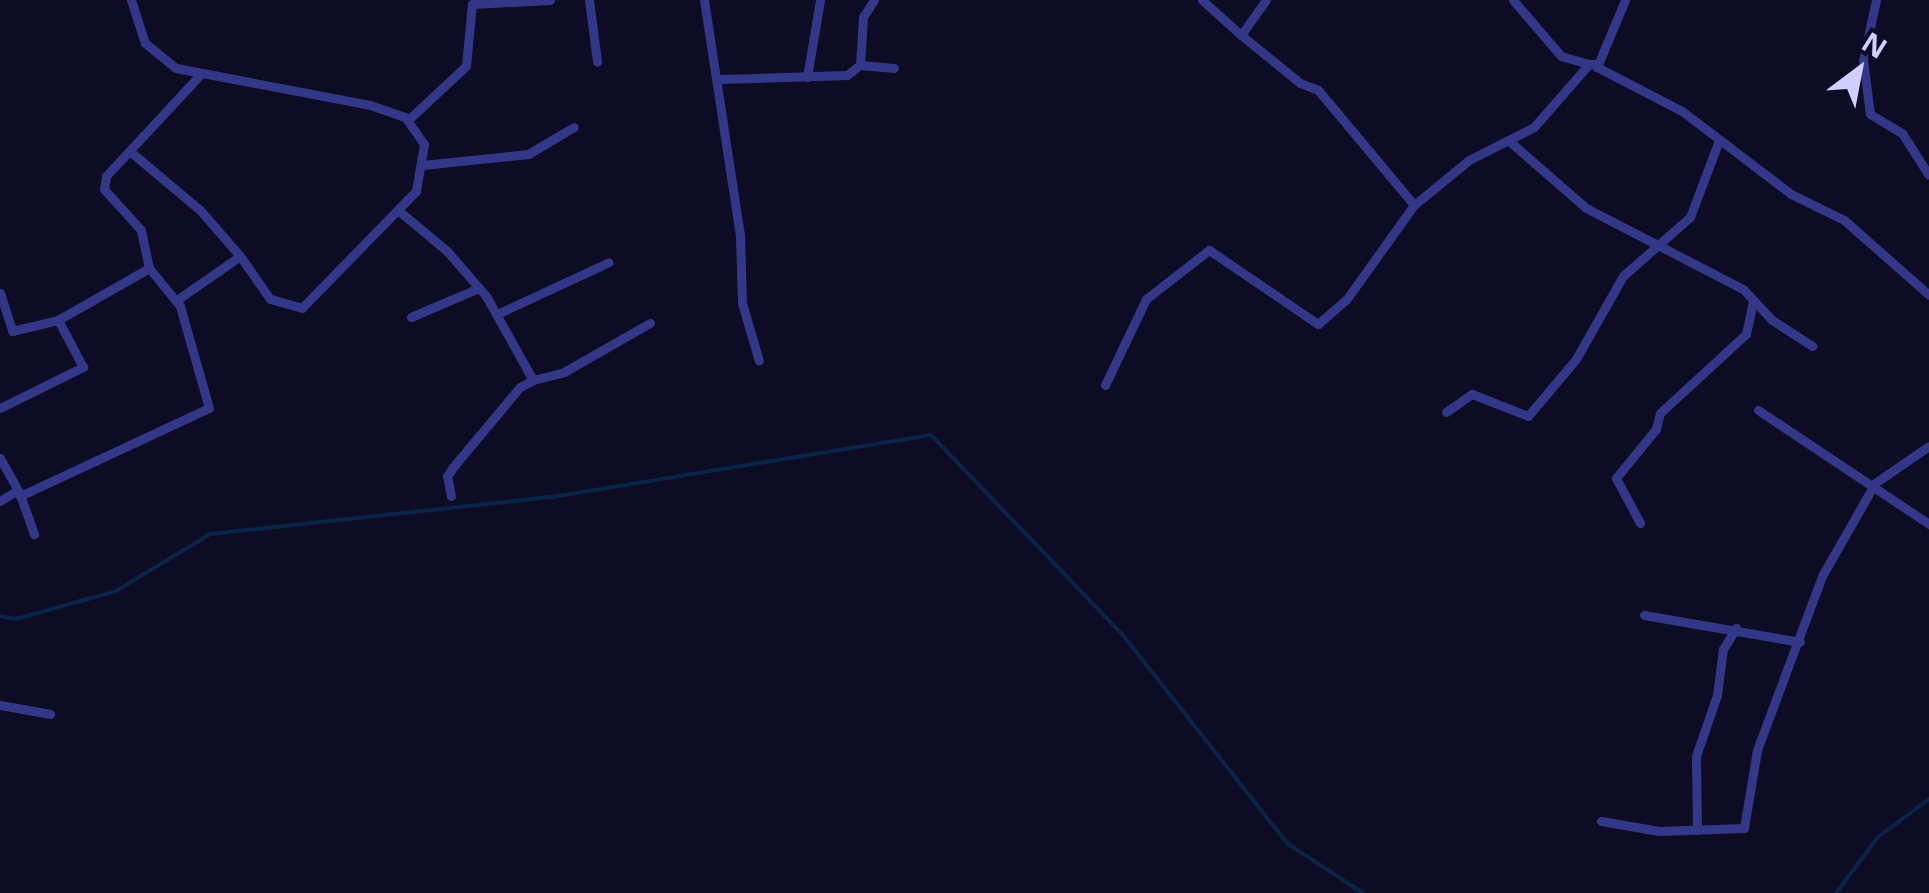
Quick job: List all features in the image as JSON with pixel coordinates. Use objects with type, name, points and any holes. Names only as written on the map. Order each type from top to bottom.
[{"type":"street","points":[[132,0],[150,50],[200,75],[370,105],[408,120],[422,136],[422,166],[416,191],[399,212],[302,308],[270,300],[240,256],[200,210],[132,152]]},
{"type":"street","points":[[408,120],[466,66],[474,1],[550,0]]},
{"type":"street","points":[[589,0],[596,61]]},
{"type":"street","points":[[704,0],[720,79],[743,260],[742,303],[759,361]]},
{"type":"street","points":[[807,77],[820,0]]},
{"type":"street","points":[[860,65],[863,16],[874,0]]},
{"type":"street","points":[[1202,0],[1300,83],[1318,90],[1414,205]]},
{"type":"street","points":[[1241,35],[1266,0]]},
{"type":"street","points":[[1513,0],[1561,56],[1593,64],[1682,111],[1791,194],[1844,220],[1929,296]]},
{"type":"street","points":[[1105,385],[1146,299],[1209,250],[1318,324],[1346,300],[1414,205],[1469,160],[1534,127],[1593,64],[1624,0]]},
{"type":"street","points":[[1876,0],[1863,60],[1870,114],[1902,133],[1928,174]]},
{"type":"street","points":[[720,79],[847,75],[860,65],[894,68]]},
{"type":"street","points":[[0,501],[210,408],[177,300],[149,268],[140,230],[104,189],[106,176],[200,75]]},
{"type":"street","points":[[422,166],[528,154],[574,127]]},
{"type":"street","points":[[1508,140],[1586,208],[1753,297],[1772,320],[1812,346]]},
{"type":"street","points":[[1446,412],[1472,394],[1528,416],[1576,359],[1623,276],[1690,217],[1718,142]]},
{"type":"street","points":[[399,212],[479,288],[498,314],[533,380]]},
{"type":"street","points":[[177,300],[240,256]]},
{"type":"street","points":[[498,314],[609,262]]},
{"type":"street","points":[[0,294],[12,331],[58,320],[149,268]]},
{"type":"street","points":[[411,318],[479,288]]},
{"type":"street","points":[[1640,523],[1616,478],[1656,429],[1660,413],[1746,334],[1753,297]]},
{"type":"street","points":[[0,408],[82,366],[58,320]]},
{"type":"street","points":[[451,496],[447,476],[453,467],[533,380],[564,372],[650,324]]},
{"type":"street","points":[[1758,410],[1876,482],[1929,524]]},
{"type":"street","points":[[1601,820],[1659,832],[1744,828],[1756,750],[1822,576],[1876,482],[1929,446]]},
{"type":"street","points":[[0,458],[19,493],[34,534]]},
{"type":"street","points":[[1644,615],[1800,642]]},
{"type":"street","points":[[1698,830],[1696,756],[1717,695],[1724,649],[1736,628]]},
{"type":"street","points":[[0,705],[50,714]]},
{"type":"waterway","points":[[0,616],[16,619],[116,591],[210,534],[552,497],[931,435],[1122,634],[1288,844],[1363,893]]},
{"type":"waterway","points":[[1836,893],[1878,837],[1929,799]]}]
